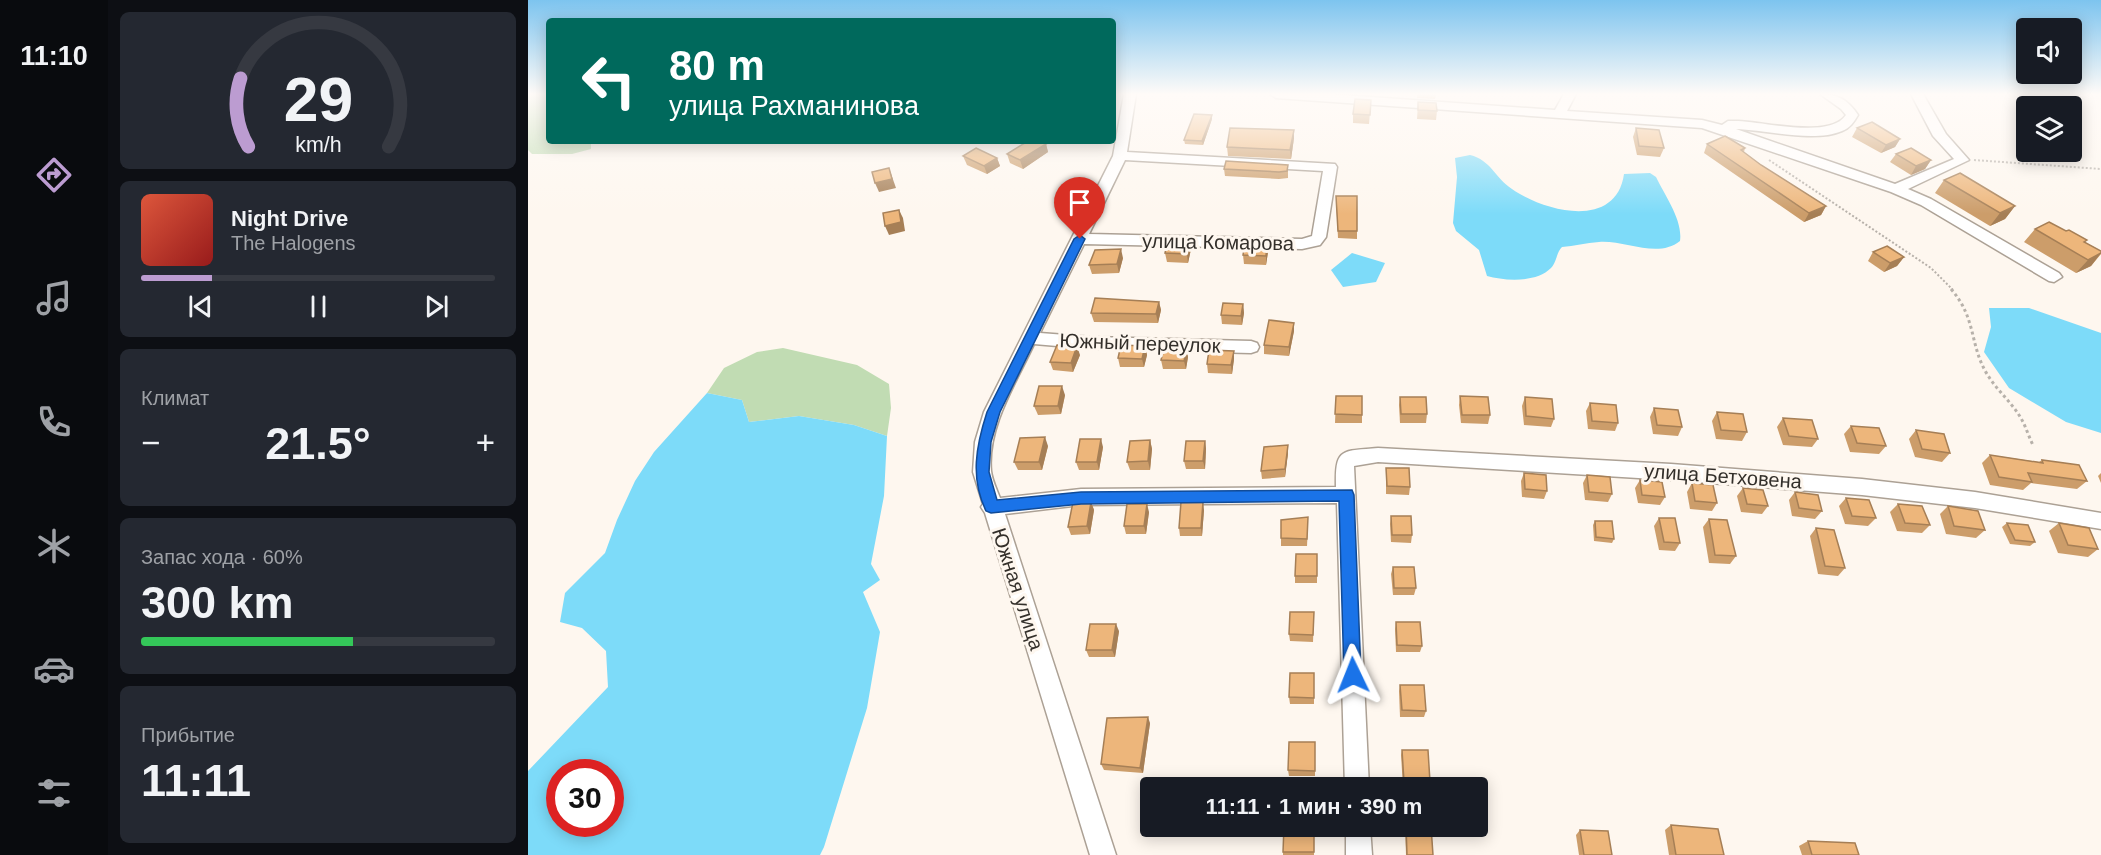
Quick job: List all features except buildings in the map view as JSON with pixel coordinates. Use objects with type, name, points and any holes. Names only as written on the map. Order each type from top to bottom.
[{"type":"street","name":"Южная улица","points":[[1103,855],[991,507],[982,472],[984,442],[993,412],[1120,156],[1124,134]]},
{"type":"street","points":[[1736,134],[1896,189],[1934,207],[2054,277]]},
{"type":"street","points":[[1896,189],[1962,159],[1939,134]]},
{"type":"street","name":"улица Комарова","points":[[1080,239],[1315,242],[1318,237],[1330,167],[1120,156]]},
{"type":"street","name":"Южный переулок","points":[[1029,338],[1092,343],[1251,347]]},
{"type":"street","name":"улица Бетховена","points":[[1346,495],[1345,463],[1354,457],[1378,455],[1671,472],[1884,490],[1975,500],[2101,521]]},
{"type":"street","points":[[991,507],[1081,498],[1346,495],[1357,777]]},
{"type":"street","points":[[1358,837],[1359,855]]},
{"type":"path","points":[[1750,138],[1759,152],[1782,170],[1931,268],[1943,279],[1963,303],[1970,319],[1979,358],[1988,376],[2019,415],[2033,445]]},
{"type":"path","points":[[1962,159],[2101,169]]},
{"type":"green space","points":[[528,134],[546,134],[546,144],[591,144],[591,149],[572,154],[532,154],[528,150]]},
{"type":"green space","points":[[783,348],[857,365],[889,384],[891,408],[887,436],[854,425],[799,416],[749,422],[742,400],[707,393],[724,368],[757,352]]},
{"type":"water","points":[[1470,155],[1483,161],[1506,185],[1526,197],[1560,209],[1577,211],[1594,209],[1608,203],[1618,192],[1624,174],[1650,173],[1656,177],[1672,208],[1679,225],[1680,241],[1671,246],[1652,249],[1609,242],[1562,247],[1551,268],[1545,273],[1520,280],[1487,276],[1479,250],[1456,231],[1453,223],[1457,177],[1455,158]]},
{"type":"water","points":[[1352,253],[1385,263],[1376,282],[1343,287],[1331,270]]},
{"type":"water","points":[[1989,308],[2029,308],[2101,333],[2101,433],[2066,422],[2009,388],[1984,352],[1991,327]]},
{"type":"water","points":[[707,393],[742,400],[749,422],[799,416],[854,425],[887,436],[884,496],[871,564],[880,580],[863,592],[880,632],[867,708],[820,855],[528,855],[528,771],[608,687],[606,651],[582,628],[560,622],[565,593],[605,553],[635,481],[654,452]]},
{"type":"route","points":[[1080,239],[993,412],[984,442],[982,472],[991,507],[1081,498],[1346,495],[1353,675]]}]
